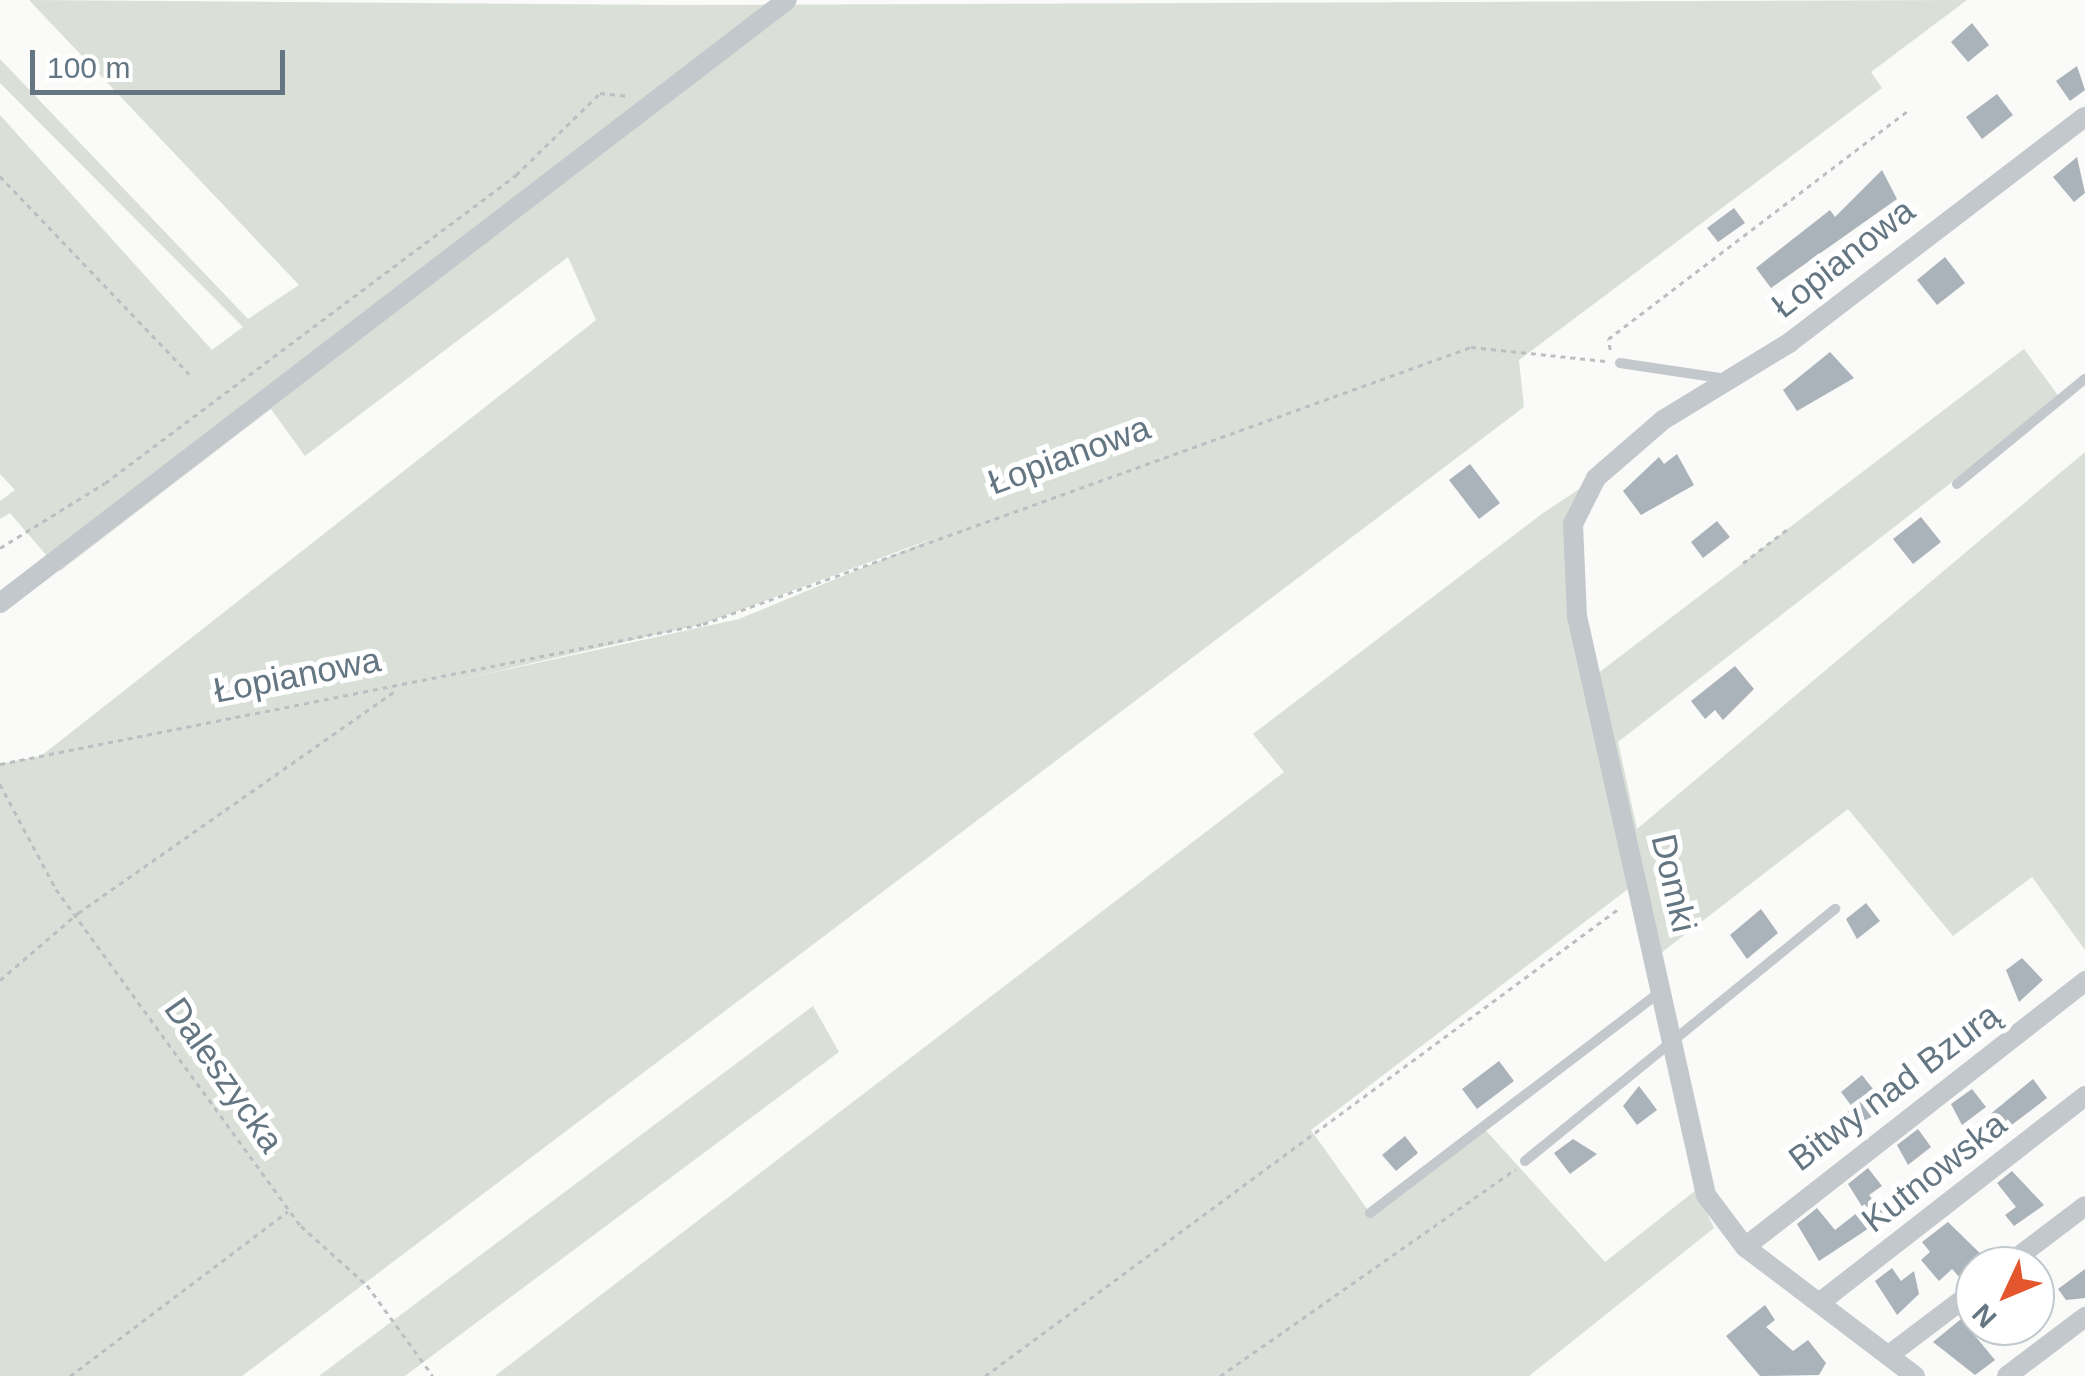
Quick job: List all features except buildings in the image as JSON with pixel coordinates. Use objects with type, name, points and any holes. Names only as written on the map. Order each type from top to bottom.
[{"type":"street","points":[[0,602],[787,0]]},
{"type":"street","name":"Łopianowa","points":[[1727,379],[1789,343],[2085,117]]},
{"type":"street","name":"Domki","points":[[1727,379],[1596,478],[1574,524],[1578,616],[1677,1041],[1706,1195],[1745,1247],[1824,1300],[1892,1352],[1915,1376]]},
{"type":"street","name":"Bitwy nad Bzurą","points":[[1745,1247],[2085,981]]},
{"type":"street","name":"Kutnowska","points":[[1824,1300],[2085,1096]]},
{"type":"street","points":[[2032,1246],[2085,1206]]},
{"type":"street","points":[[1892,1352],[1955,1305]]},
{"type":"street","points":[[2007,1376],[2085,1317]]},
{"type":"lane","points":[[1620,363],[1727,379]]},
{"type":"lane","points":[[1956,484],[2085,378]]},
{"type":"lane","points":[[1524,1162],[1835,910]]},
{"type":"lane","points":[[1370,1213],[1665,989]]},
{"type":"path","points":[[0,548],[132,462],[516,175],[600,93],[658,99]]},
{"type":"path","points":[[1620,363],[1608,338],[1908,111]]},
{"type":"path","points":[[0,176],[189,374]]},
{"type":"path","name":"Łopianowa","points":[[0,764],[398,689],[703,624],[1471,346],[1620,363]]},
{"type":"path","points":[[1743,563],[1789,528]]},
{"type":"path","points":[[0,980],[78,914],[398,689]]},
{"type":"path","name":"Daleszycka","points":[[0,784],[78,914],[290,1210],[376,1296],[433,1376]]},
{"type":"path","points":[[984,1376],[1642,892]]},
{"type":"path","points":[[1220,1376],[1524,1162]]},
{"type":"path","points":[[70,1376],[290,1210]]},
{"type":"shaded area","points":[[29,0],[675,5],[1967,0],[1871,72],[1882,88],[1519,360],[1524,407],[242,1376],[0,1376],[0,764],[41,756],[596,320],[568,257],[305,456],[271,409],[60,571],[10,513],[0,519],[0,501],[15,490],[0,474],[0,115],[212,350],[243,327],[0,83],[0,59],[248,319],[299,285]],"holes":[[[937,537],[739,619],[445,683],[703,624]]]},
{"type":"shaded area","points":[[2024,349],[2060,398],[1618,742],[1637,829],[2085,452],[2085,950],[2032,877],[1953,936],[1848,809],[1657,956],[1632,886],[1311,1130],[1370,1213],[1480,1124],[1605,1262],[1696,1190],[1714,1228],[1529,1376],[495,1376],[1284,772],[1253,734],[1543,513],[1596,478],[1573,524],[1593,677]]},
{"type":"shaded area","points":[[813,1006],[839,1052],[405,1376],[319,1376]]}]
